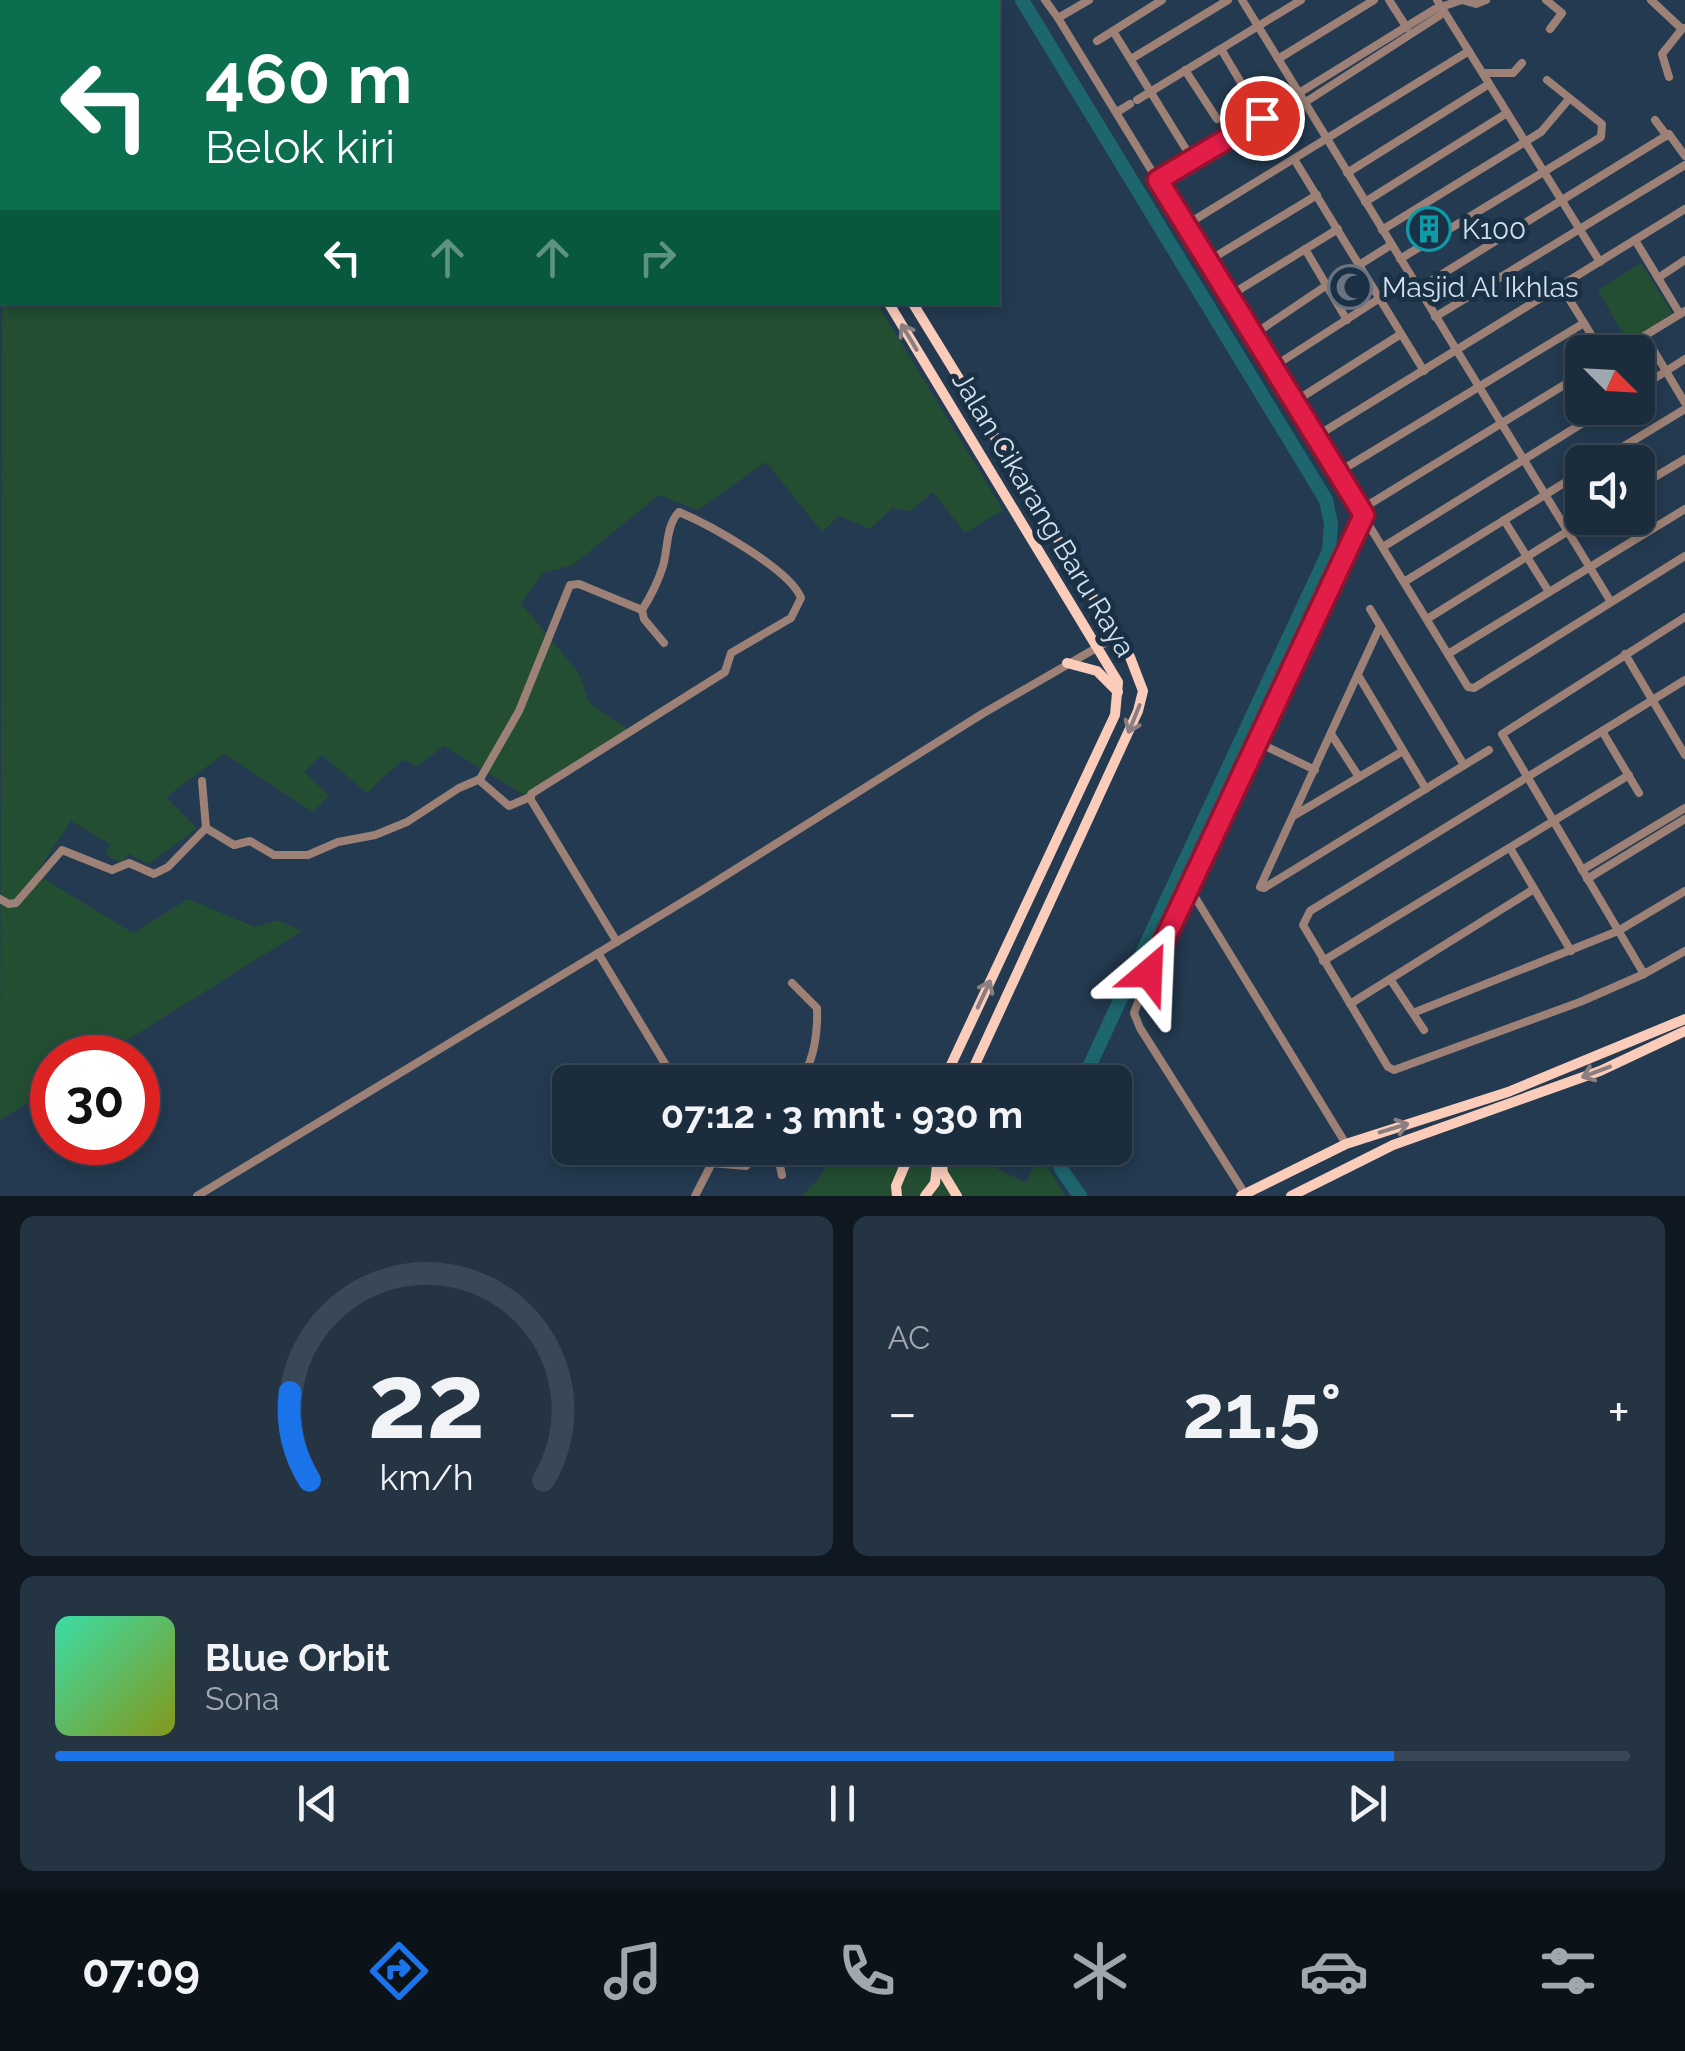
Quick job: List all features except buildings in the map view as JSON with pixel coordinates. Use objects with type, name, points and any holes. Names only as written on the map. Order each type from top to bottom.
[{"type":"main road","name":"Jalan Cikarang Baru Raya","points":[[890,305],[1115,673],[1119,692],[1115,715],[951,1065]]},
{"type":"main road","name":"Jalan Cikarang Baru Raya","points":[[914,305],[1117,636],[1138,674],[1142,691],[1138,711],[975,1065]]},
{"type":"main road","points":[[1067,663],[1096,671],[1119,692]]},
{"type":"main road","points":[[1243,1195],[1346,1144],[1508,1092],[1685,1019]]},
{"type":"main road","points":[[1291,1196],[1393,1145],[1600,1071],[1685,1031]]},
{"type":"main road","points":[[899,1193],[907,1165]]},
{"type":"main road","points":[[924,1196],[935,1183],[937,1165]]},
{"type":"main road","points":[[942,1165],[946,1182],[957,1196]]},
{"type":"street","points":[[1045,0],[1472,689],[1685,556]]},
{"type":"street","points":[[1058,18],[1089,0]]},
{"type":"street","points":[[1097,40],[1162,0]]},
{"type":"street","points":[[1131,60],[1228,0]]},
{"type":"street","points":[[1242,0],[1565,526]]},
{"type":"street","points":[[1116,112],[1301,0]]},
{"type":"street","points":[[1278,59],[1374,0]]},
{"type":"street","points":[[1389,0],[1406,28]]},
{"type":"street","points":[[1437,0],[1600,262]]},
{"type":"street","points":[[1160,183],[1262,118],[1302,99],[1435,9],[1462,0],[1479,4],[1486,0]]},
{"type":"street","points":[[1546,0],[1562,14],[1550,29]]},
{"type":"street","points":[[1650,0],[1683,28],[1662,54],[1669,77]]},
{"type":"street","points":[[1160,183],[1439,16],[1443,9]]},
{"type":"street","points":[[1113,31],[1192,160]]},
{"type":"street","points":[[1221,48],[1262,118]]},
{"type":"street","points":[[1186,225],[1469,51]]},
{"type":"street","points":[[1483,73],[1513,73],[1522,63]]},
{"type":"street","points":[[1185,70],[1229,138]]},
{"type":"street","points":[[1400,259],[1602,133],[1602,124],[1547,80]]},
{"type":"street","points":[[1347,173],[1489,84]]},
{"type":"street","points":[[1382,230],[1546,128],[1568,99]]},
{"type":"street","points":[[1364,202],[1507,113]]},
{"type":"street","points":[[1655,120],[1667,136]]},
{"type":"street","points":[[1418,289],[1667,136],[1674,137],[1685,156]]},
{"type":"street","points":[[1294,159],[1424,371]]},
{"type":"street","points":[[1435,317],[1685,165]]},
{"type":"street","points":[[1208,261],[1317,195]]},
{"type":"street","points":[[1315,436],[1685,209]]},
{"type":"street","points":[[1229,296],[1338,230]]},
{"type":"street","points":[[1635,240],[1682,312],[1646,335]]},
{"type":"street","points":[[1360,265],[1391,245]]},
{"type":"street","points":[[1305,249],[1347,320]]},
{"type":"street","points":[[1658,278],[1685,260]]},
{"type":"street","points":[[1253,334],[1327,284]]},
{"type":"street","points":[[1561,286],[1591,335]]},
{"type":"street","points":[[1272,367],[1380,298]]},
{"type":"street","points":[[1338,473],[1584,323]]},
{"type":"street","points":[[1294,402],[1401,334]]},
{"type":"street","points":[[1624,445],[1685,406],[1655,354]]},
{"type":"street","points":[[1655,378],[1685,359]]},
{"type":"street","points":[[1243,1195],[1140,1028],[1134,1013],[1149,973],[1259,743],[1362,513],[1565,384]]},
{"type":"street","points":[[1382,547],[1580,425]]},
{"type":"street","points":[[1655,477],[1685,459]]},
{"type":"street","points":[[1404,582],[1565,482]]},
{"type":"street","points":[[1448,654],[1685,509]]},
{"type":"street","points":[[479,780],[510,806],[530,797],[532,792],[725,672],[732,653],[790,618],[801,598],[789,580],[678,512],[673,517],[654,592],[642,610],[644,619],[664,643]]},
{"type":"street","points":[[1504,520],[1548,592]]},
{"type":"street","points":[[1353,538],[1373,532]]},
{"type":"street","points":[[1427,619],[1565,533]]},
{"type":"street","points":[[1570,535],[1610,602]]},
{"type":"street","points":[[206,828],[234,844],[250,841],[268,853],[303,856],[408,822],[459,788],[479,780],[519,712],[570,585],[580,584],[642,610]]},
{"type":"street","points":[[1370,609],[1464,766]]},
{"type":"street","points":[[1644,974],[1504,742],[1503,732],[1685,617]]},
{"type":"street","points":[[1380,626],[1260,882],[1262,888],[1489,750]]},
{"type":"street","points":[[197,1196],[1117,636]]},
{"type":"street","points":[[1625,654],[1685,755]]},
{"type":"street","points":[[1358,675],[1426,788]]},
{"type":"street","points":[[1685,680],[1310,911],[1304,930],[1388,1067],[1398,1069],[1580,1002],[1685,951]]},
{"type":"street","points":[[1602,731],[1638,794]]},
{"type":"street","points":[[1331,734],[1360,777]]},
{"type":"street","points":[[1259,743],[1314,770]]},
{"type":"street","points":[[1294,816],[1403,751]]},
{"type":"street","points":[[1323,961],[1629,776]]},
{"type":"street","points":[[0,900],[16,903],[66,850],[112,870],[129,863],[144,872],[157,873],[206,828],[202,781]]},
{"type":"street","points":[[530,797],[617,942]]},
{"type":"street","points":[[1584,875],[1685,808]]},
{"type":"street","points":[[1584,875],[1685,819]]},
{"type":"street","points":[[1510,848],[1571,951]]},
{"type":"street","points":[[1190,889],[1346,1144]]},
{"type":"street","points":[[1350,1004],[1534,889]]},
{"type":"street","points":[[1413,1013],[1618,931],[1685,891]]},
{"type":"street","points":[[598,953],[666,1065]]},
{"type":"street","points":[[1390,979],[1424,1030]]},
{"type":"street","points":[[792,982],[817,1008],[814,1057],[810,1065]]},
{"type":"street","points":[[695,1196],[711,1165]]},
{"type":"street","points":[[780,1165],[782,1175]]},
{"type":"green space","points":[[1641,263],[1672,313],[1640,335],[1623,335],[1598,290]]},
{"type":"green space","points":[[2,305],[878,305],[1003,510],[965,533],[933,492],[910,511],[892,508],[870,529],[839,516],[822,532],[766,462],[698,510],[659,495],[573,565],[543,573],[521,603],[578,672],[590,704],[632,732],[526,796],[444,746],[417,766],[402,760],[367,793],[322,755],[304,772],[329,795],[313,812],[224,754],[166,797],[197,828],[149,864],[129,854],[121,863],[106,855],[110,844],[71,821],[36,874],[133,933],[188,899],[255,927],[278,920],[302,931],[135,1035],[30,1035],[30,1101],[0,1120]]},
{"type":"green space","points":[[826,1165],[989,1165],[1026,1183],[1035,1165],[1047,1165],[1065,1196],[801,1196]]},
{"type":"waterway","points":[[1022,0],[1326,500],[1331,524],[1329,551],[1090,1065]]},
{"type":"waterway","points":[[1060,1165],[1080,1196]]},
{"type":"place","name":"K100","points":[[1429,229]]},
{"type":"place","name":"Masjid Al Ikhlas","points":[[1350,287]]},
{"type":"route","points":[[1149,973],[1364,515],[1158,180],[1262,118]]}]
